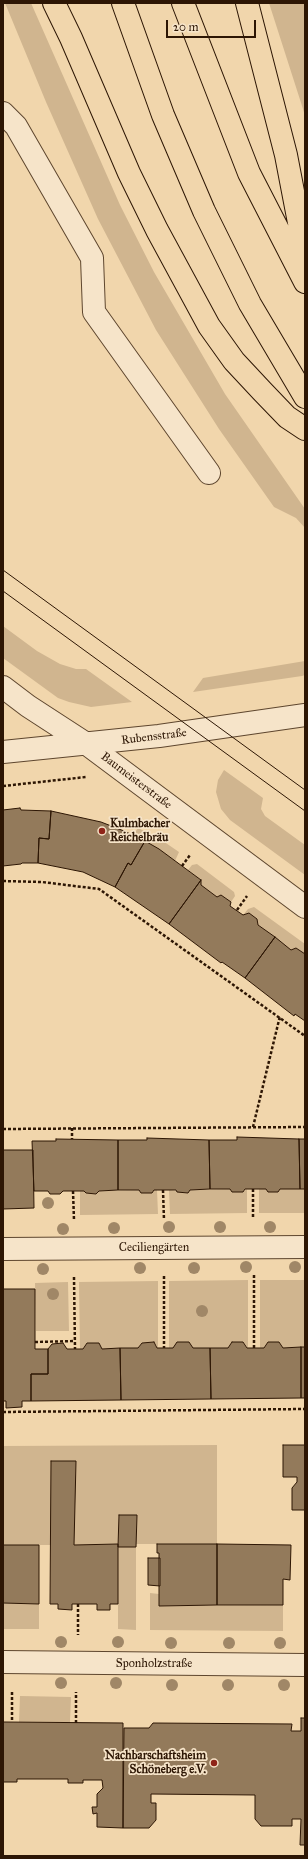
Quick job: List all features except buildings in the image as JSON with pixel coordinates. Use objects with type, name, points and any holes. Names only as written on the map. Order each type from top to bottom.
[{"type":"highway","points":[[54,3],[71,38],[129,173],[157,230],[209,326],[234,361],[257,386],[287,416],[305,429]]},
{"type":"highway","points":[[61,3],[71,38]]},
{"type":"highway","points":[[123,3],[163,115],[204,211],[250,304],[305,397]]},
{"type":"highway","points":[[183,3],[249,173],[305,282]]},
{"type":"highway","points":[[246,3],[286,155],[305,254]]},
{"type":"street","points":[[3,113],[16,126],[92,258],[94,312],[209,472]]},
{"type":"street","name":"Baumeisterstraße","points":[[3,687],[28,706],[88,745],[305,907]]},
{"type":"street","name":"Rubensstraße","points":[[3,752],[88,745],[305,715]]},
{"type":"street","name":"Ceciliengärten","points":[[3,1249],[305,1247]]},
{"type":"street","name":"Sponholzstraße","points":[[3,1662],[305,1665]]},
{"type":"path","points":[[3,786],[80,778]]},
{"type":"path","points":[[182,866],[190,854]]},
{"type":"path","points":[[3,881],[42,882],[99,889],[280,1016],[305,1036]]},
{"type":"path","points":[[237,910],[247,896]]},
{"type":"path","points":[[253,1127],[280,1016]]},
{"type":"path","points":[[3,1129],[305,1127]]},
{"type":"path","points":[[72,1128],[72,1139]]},
{"type":"path","points":[[253,1189],[253,1219]]},
{"type":"path","points":[[163,1190],[164,1220]]},
{"type":"path","points":[[73,1191],[74,1220]]},
{"type":"path","points":[[254,1275],[254,1348]]},
{"type":"path","points":[[164,1276],[164,1348]]},
{"type":"path","points":[[74,1277],[75,1349]]},
{"type":"path","points":[[35,1342],[75,1341]]},
{"type":"path","points":[[3,1412],[305,1408]]},
{"type":"path","points":[[78,1604],[78,1635]]},
{"type":"path","points":[[12,1692],[12,1722]]},
{"type":"path","points":[[76,1692],[76,1723]]},
{"type":"shaded area","points":[[5,3],[31,3],[120,205],[154,272],[225,394],[305,509],[305,528],[296,518],[274,507],[219,429],[156,330],[98,219],[46,102]]},
{"type":"shaded area","points":[[269,3],[305,3],[305,116],[303,109]]},
{"type":"shaded area","points":[[3,626],[37,651],[60,664],[76,669],[86,669],[132,702],[91,707],[58,698],[3,658]]},
{"type":"shaded area","points":[[305,661],[305,675],[302,676],[193,692],[203,678]]},
{"type":"shaded area","points":[[224,770],[263,798],[261,809],[265,816],[305,845],[305,875],[230,820],[221,809],[216,792],[218,780]]},
{"type":"shaded area","points":[[138,828],[160,839],[179,852],[175,861],[159,849],[133,835]]},
{"type":"shaded area","points":[[197,864],[234,892],[235,896],[231,902],[221,895],[217,897],[201,885],[201,880],[188,870],[192,865]]},
{"type":"shaded area","points":[[254,907],[305,944],[305,954],[296,948],[291,950],[258,925],[257,919],[249,913],[243,915],[248,909]]},
{"type":"shaded area","points":[[230,1189],[232,1192],[243,1192],[247,1189],[247,1213],[170,1214],[169,1190],[187,1193],[190,1190]]},
{"type":"shaded area","points":[[259,1189],[266,1189],[268,1192],[277,1192],[280,1189],[305,1189],[305,1213],[259,1213]]},
{"type":"shaded area","points":[[139,1190],[141,1193],[152,1193],[154,1190],[157,1190],[158,1214],[80,1215],[80,1191],[96,1194],[99,1191]]},
{"type":"shaded area","points":[[248,1280],[248,1348],[243,1342],[232,1342],[228,1348],[169,1348],[169,1281]]},
{"type":"shaded area","points":[[260,1280],[305,1280],[305,1347],[283,1348],[279,1342],[268,1342],[264,1348],[260,1348]]},
{"type":"shaded area","points":[[158,1281],[158,1348],[154,1342],[142,1343],[138,1348],[102,1349],[99,1343],[87,1343],[83,1349],[80,1349],[79,1282]]},
{"type":"shaded area","points":[[68,1282],[69,1331],[36,1331],[35,1283]]},
{"type":"shaded area","points":[[217,1445],[217,1544],[136,1544],[137,1515],[119,1515],[118,1544],[74,1545],[74,1476],[76,1475],[76,1462],[51,1545],[3,1545],[3,1446]]},
{"type":"shaded area","points":[[118,1547],[136,1547],[136,1630],[118,1629]]},
{"type":"shaded area","points":[[150,1593],[159,1594],[160,1606],[283,1605],[283,1631],[150,1630]]},
{"type":"shaded area","points":[[3,1603],[39,1604],[39,1629],[3,1629]]},
{"type":"shaded area","points":[[20,1696],[71,1697],[70,1722],[19,1722]]},
{"type":"tram line","points":[[3,570],[305,790]]},
{"type":"tram line","points":[[3,591],[305,811]]},
{"type":"place","name":"Kulmbacher Reichelbräu","points":[[102,831]]},
{"type":"place","name":"Nachbarschaftsheim Schöneberg e.V.","points":[[214,1763]]}]
